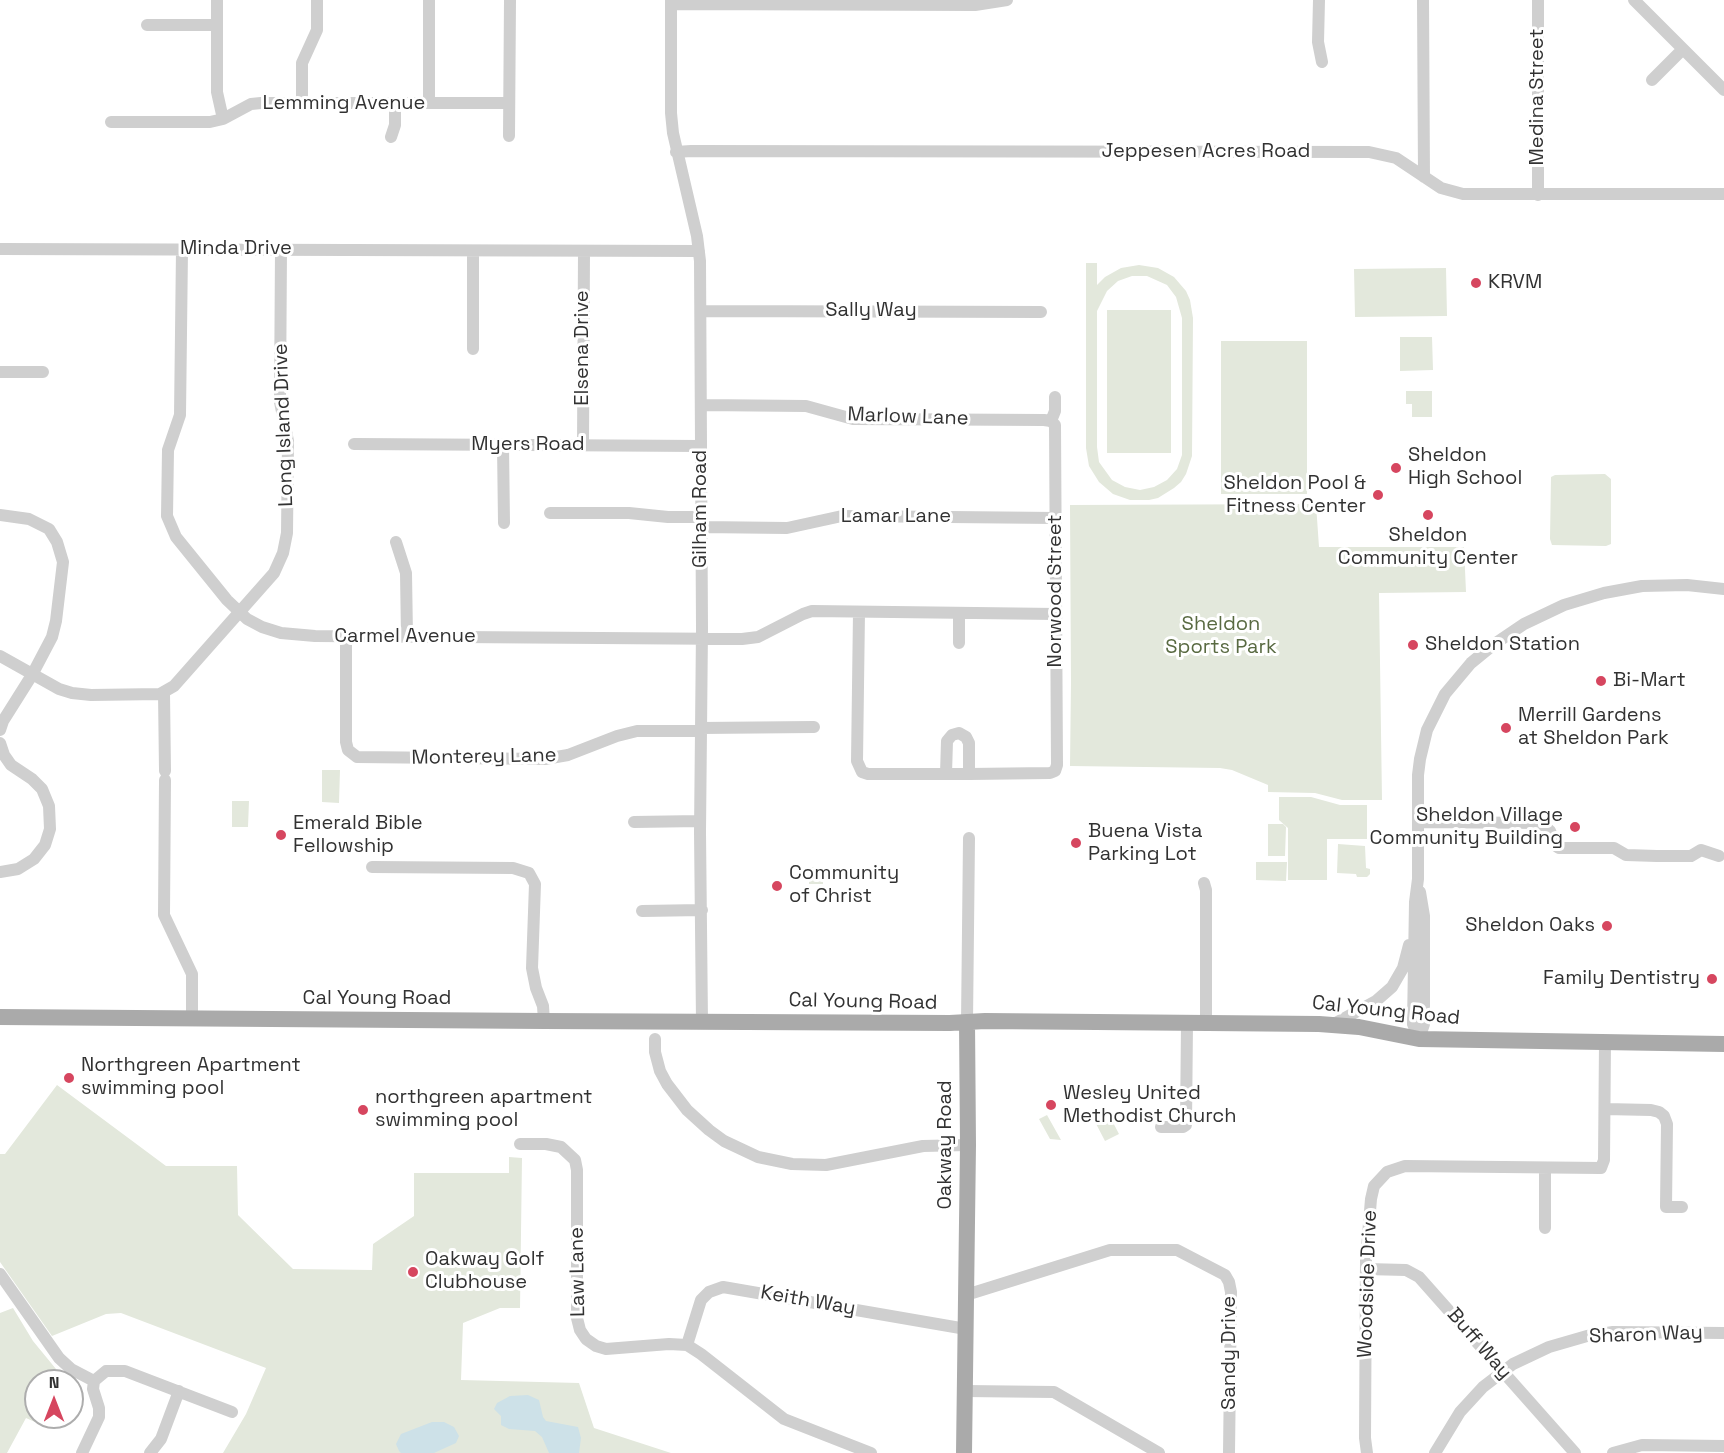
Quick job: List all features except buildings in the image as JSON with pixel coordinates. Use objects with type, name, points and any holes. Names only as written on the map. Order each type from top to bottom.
[{"type":"main road","name":"Cal Young Road","points":[[0,1017],[544,1022],[1206,1023],[1359,1027],[1419,1039],[1724,1044]]},
{"type":"main road","name":"Oakway Road","points":[[964,1453],[968,1022]]},
{"type":"street","points":[[217,0],[217,92],[224,119]]},
{"type":"street","points":[[302,103],[302,63],[317,30],[317,0]]},
{"type":"street","points":[[429,0],[429,103]]},
{"type":"street","points":[[509,136],[510,0]]},
{"type":"street","points":[[671,2],[875,2],[975,5],[1007,0]]},
{"type":"street","points":[[1318,0],[1318,42],[1322,62]]},
{"type":"street","points":[[1423,0],[1424,177]]},
{"type":"street","name":"Medina Street","points":[[1538,0],[1538,195]]},
{"type":"street","points":[[1634,0],[1724,90]]},
{"type":"street","name":"Gilham Road","points":[[671,2],[671,113],[676,152],[699,251],[701,311],[702,1022]]},
{"type":"street","points":[[147,25],[216,25]]},
{"type":"street","points":[[1652,80],[1683,49]]},
{"type":"street","name":"Lemming Avenue","points":[[111,122],[210,122],[224,119],[256,103],[509,103]]},
{"type":"street","points":[[391,137],[395,125],[395,103]]},
{"type":"street","name":"Jeppesen Acres Road","points":[[676,152],[1369,152],[1396,158],[1445,190],[1463,194],[1724,194]]},
{"type":"street","name":"Minda Drive","points":[[0,249],[699,251]]},
{"type":"street","name":"Long Island Drive","points":[[164,693],[174,686],[274,573],[284,553],[288,441],[280,402],[281,249]]},
{"type":"street","name":"Carmel Avenue","points":[[182,250],[180,415],[168,450],[167,516],[176,537],[239,612],[262,627],[281,633],[346,637],[748,639],[809,612],[1056,614]]},
{"type":"street","points":[[472,251],[473,350]]},
{"type":"street","name":"Elsena Drive","points":[[583,446],[584,251]]},
{"type":"street","name":"Sally Way","points":[[701,311],[1041,312]]},
{"type":"street","points":[[0,372],[43,372]]},
{"type":"street","points":[[1047,421],[1055,411],[1055,397]]},
{"type":"street","name":"Marlow Lane","points":[[701,405],[806,406],[853,419],[1047,421]]},
{"type":"street","name":"Norwood Street","points":[[969,774],[1050,773],[1056,769],[1057,430],[1055,425],[1047,421]]},
{"type":"street","name":"Myers Road","points":[[354,444],[701,446]]},
{"type":"street","points":[[504,445],[504,523]]},
{"type":"street","name":"Lamar Lane","points":[[550,513],[629,513],[701,522],[787,528],[842,516],[1056,518]]},
{"type":"street","points":[[0,515],[29,519],[43,525],[54,536],[62,556],[62,578],[54,631],[0,730]]},
{"type":"street","points":[[396,542],[406,573],[407,636]]},
{"type":"street","points":[[1419,1039],[1424,1023],[1424,916],[1418,879],[1420,759],[1431,721],[1452,684],[1471,663],[1493,645],[1524,624],[1553,609],[1604,593],[1662,585],[1724,589]]},
{"type":"street","points":[[859,612],[857,761],[860,770],[868,774],[946,774],[969,774],[969,743],[966,736],[952,735],[947,741],[946,774]]},
{"type":"street","points":[[959,643],[960,613]]},
{"type":"street","name":"Monterey Lane","points":[[346,637],[346,742],[350,753],[362,758],[539,759],[568,755],[617,736],[637,731],[814,727]]},
{"type":"street","points":[[0,656],[59,689],[79,694],[151,695],[164,693],[164,915],[192,974],[192,1018]]},
{"type":"street","points":[[0,743],[7,761],[42,789],[49,806],[50,829],[45,845],[34,859],[18,869],[0,872]]},
{"type":"street","points":[[634,822],[700,821]]},
{"type":"street","points":[[1418,822],[1541,824],[1550,831],[1557,848],[1614,848],[1629,855],[1689,856],[1701,850],[1719,856]]},
{"type":"street","name":"Oakway Road","points":[[968,1022],[969,838]]},
{"type":"street","points":[[372,867],[513,868],[529,873],[535,884],[532,968],[543,1006],[544,1022]]},
{"type":"street","points":[[1332,1025],[1376,1001],[1392,987],[1398,978],[1408,951],[1411,915],[1418,879]]},
{"type":"street","points":[[1204,884],[1206,890],[1206,1023]]},
{"type":"street","points":[[1414,902],[1413,1024],[1419,1039]]},
{"type":"street","points":[[642,911],[702,910]]},
{"type":"street","points":[[1161,1127],[1186,1125],[1187,1023]]},
{"type":"street","points":[[655,1039],[655,1052],[660,1071],[687,1110],[724,1141],[758,1156],[792,1164],[826,1165],[923,1146],[968,1145]]},
{"type":"street","name":"Woodside Drive","points":[[1367,1453],[1365,1438],[1366,1269],[1371,1199],[1378,1172],[1405,1166],[1597,1169],[1603,1167],[1605,1042]]},
{"type":"street","points":[[1605,1109],[1651,1110],[1659,1112],[1665,1118],[1667,1124],[1661,1207],[1682,1207]]},
{"type":"street","name":"Law Lane","points":[[520,1144],[546,1144],[561,1147],[575,1160],[577,1170],[577,1318],[582,1335],[591,1343],[601,1348],[669,1344],[687,1346],[702,1353],[784,1419],[871,1453]]},
{"type":"street","points":[[1545,1168],[1545,1227]]},
{"type":"street","name":"Sandy Drive","points":[[966,1295],[1110,1250],[1177,1250],[1225,1275],[1231,1292],[1229,1453]]},
{"type":"street","name":"Buff Way","points":[[1366,1269],[1400,1269],[1416,1274],[1575,1453]]},
{"type":"street","points":[[0,1274],[59,1358],[71,1369],[94,1381]]},
{"type":"street","name":"Keith Way","points":[[687,1346],[701,1300],[713,1289],[723,1287],[966,1329]]},
{"type":"street","name":"Sharon Way","points":[[1435,1453],[1467,1404],[1503,1371],[1561,1342],[1587,1336],[1628,1332],[1724,1333]]},
{"type":"street","points":[[82,1453],[99,1417],[99,1408],[93,1389],[94,1381],[106,1371],[125,1371],[232,1412]]},
{"type":"street","points":[[965,1391],[1054,1392],[1159,1453]]},
{"type":"street","points":[[150,1453],[161,1439],[179,1392]]},
{"type":"street","points":[[1613,1453],[1641,1445],[1698,1449],[1724,1446]]},
{"type":"green space","points":[[1086,263],[1097,263],[1097,285],[1105,277],[1121,268],[1139,265],[1158,268],[1174,277],[1186,291],[1193,318],[1192,456],[1186,474],[1174,488],[1158,498],[1130,500],[1113,494],[1099,482],[1089,466],[1086,448]],"holes":[[[1132,276],[1147,276],[1167,285],[1176,297],[1182,318],[1182,455],[1177,469],[1167,480],[1154,487],[1140,490],[1125,487],[1112,480],[1099,462],[1097,447],[1097,311],[1107,291],[1118,281]]]},
{"type":"green space","points":[[1446,268],[1447,316],[1355,317],[1354,269]]},
{"type":"green space","points":[[1107,310],[1171,310],[1171,453],[1107,453]]},
{"type":"green space","points":[[1400,337],[1432,337],[1433,370],[1400,371]]},
{"type":"green space","points":[[1221,341],[1307,341],[1307,494],[1221,494]]},
{"type":"green space","points":[[1406,391],[1432,391],[1432,417],[1412,417],[1412,404],[1406,404]]},
{"type":"green space","points":[[1605,474],[1611,479],[1611,544],[1606,546],[1552,545],[1550,539],[1551,477]]},
{"type":"green space","name":"Sheldon Sports Park","points":[[1316,504],[1319,547],[1464,547],[1466,592],[1379,593],[1382,800],[1342,800],[1315,793],[1268,792],[1268,785],[1232,770],[1220,768],[1070,766],[1070,505]]},
{"type":"green space","points":[[322,770],[340,770],[339,803],[322,802]]},
{"type":"green space","points":[[1279,797],[1311,797],[1340,805],[1367,805],[1367,839],[1327,839],[1327,880],[1288,880],[1288,828],[1279,820]]},
{"type":"green space","points":[[232,801],[249,801],[248,827],[232,827]]},
{"type":"green space","points":[[1268,824],[1283,824],[1286,827],[1285,856],[1268,856]]},
{"type":"green space","points":[[1338,844],[1365,846],[1366,868],[1370,869],[1367,877],[1337,873]]},
{"type":"green space","points":[[1256,862],[1287,862],[1286,881],[1256,880]]},
{"type":"green space","points":[[809,867],[823,867],[823,884],[809,884]]},
{"type":"green space","points":[[57,1085],[166,1166],[237,1166],[238,1215],[293,1269],[372,1270],[373,1244],[414,1216],[414,1173],[509,1173],[509,1157],[522,1158],[520,1308],[500,1308],[463,1323],[461,1380],[579,1383],[594,1428],[671,1453],[223,1453],[246,1414],[266,1368],[121,1313],[106,1314],[52,1336],[0,1262],[0,1154],[5,1154]]},
{"type":"green space","points":[[1106,1109],[1119,1134],[1105,1141],[1092,1116]]},
{"type":"green space","points":[[1047,1115],[1061,1140],[1050,1139],[1039,1119]]},
{"type":"green space","points":[[13,1308],[33,1341],[56,1369],[24,1369],[24,1422],[7,1453],[0,1453],[0,1313]]},
{"type":"shaded area","points":[[528,1395],[539,1400],[546,1421],[578,1427],[581,1438],[579,1453],[549,1453],[542,1437],[535,1431],[509,1429],[501,1425],[501,1416],[494,1409],[497,1403],[510,1396]]},
{"type":"shaded area","points":[[432,1422],[444,1422],[454,1427],[459,1436],[456,1443],[434,1453],[401,1453],[399,1451],[396,1444],[401,1434]]},
{"type":"place","name":"KRVM","points":[[1476,283]]},
{"type":"place","name":"Sheldon High School","points":[[1396,468]]},
{"type":"place","name":"Sheldon Pool & Fitness Center","points":[[1378,495]]},
{"type":"place","name":"Sheldon Community Center","points":[[1428,515]]},
{"type":"place","name":"Sheldon Station","points":[[1413,645]]},
{"type":"place","name":"Bi-Mart","points":[[1601,681]]},
{"type":"place","name":"Merrill Gardens at Sheldon Park","points":[[1506,728]]},
{"type":"place","name":"Sheldon Village Community Building","points":[[1575,827]]},
{"type":"place","name":"Emerald Bible Fellowship","points":[[281,835]]},
{"type":"place","name":"Buena Vista Parking Lot","points":[[1076,843]]},
{"type":"place","name":"Community of Christ","points":[[777,886]]},
{"type":"place","name":"Sheldon Oaks","points":[[1607,926]]},
{"type":"place","name":"Family Dentistry","points":[[1712,979]]},
{"type":"place","name":"Northgreen Apartment swimming pool","points":[[69,1078]]},
{"type":"place","name":"Wesley United Methodist Church","points":[[1051,1105]]},
{"type":"place","name":"northgreen apartment swimming pool","points":[[363,1110]]},
{"type":"place","name":"Oakway Golf Clubhouse","points":[[413,1272]]}]
